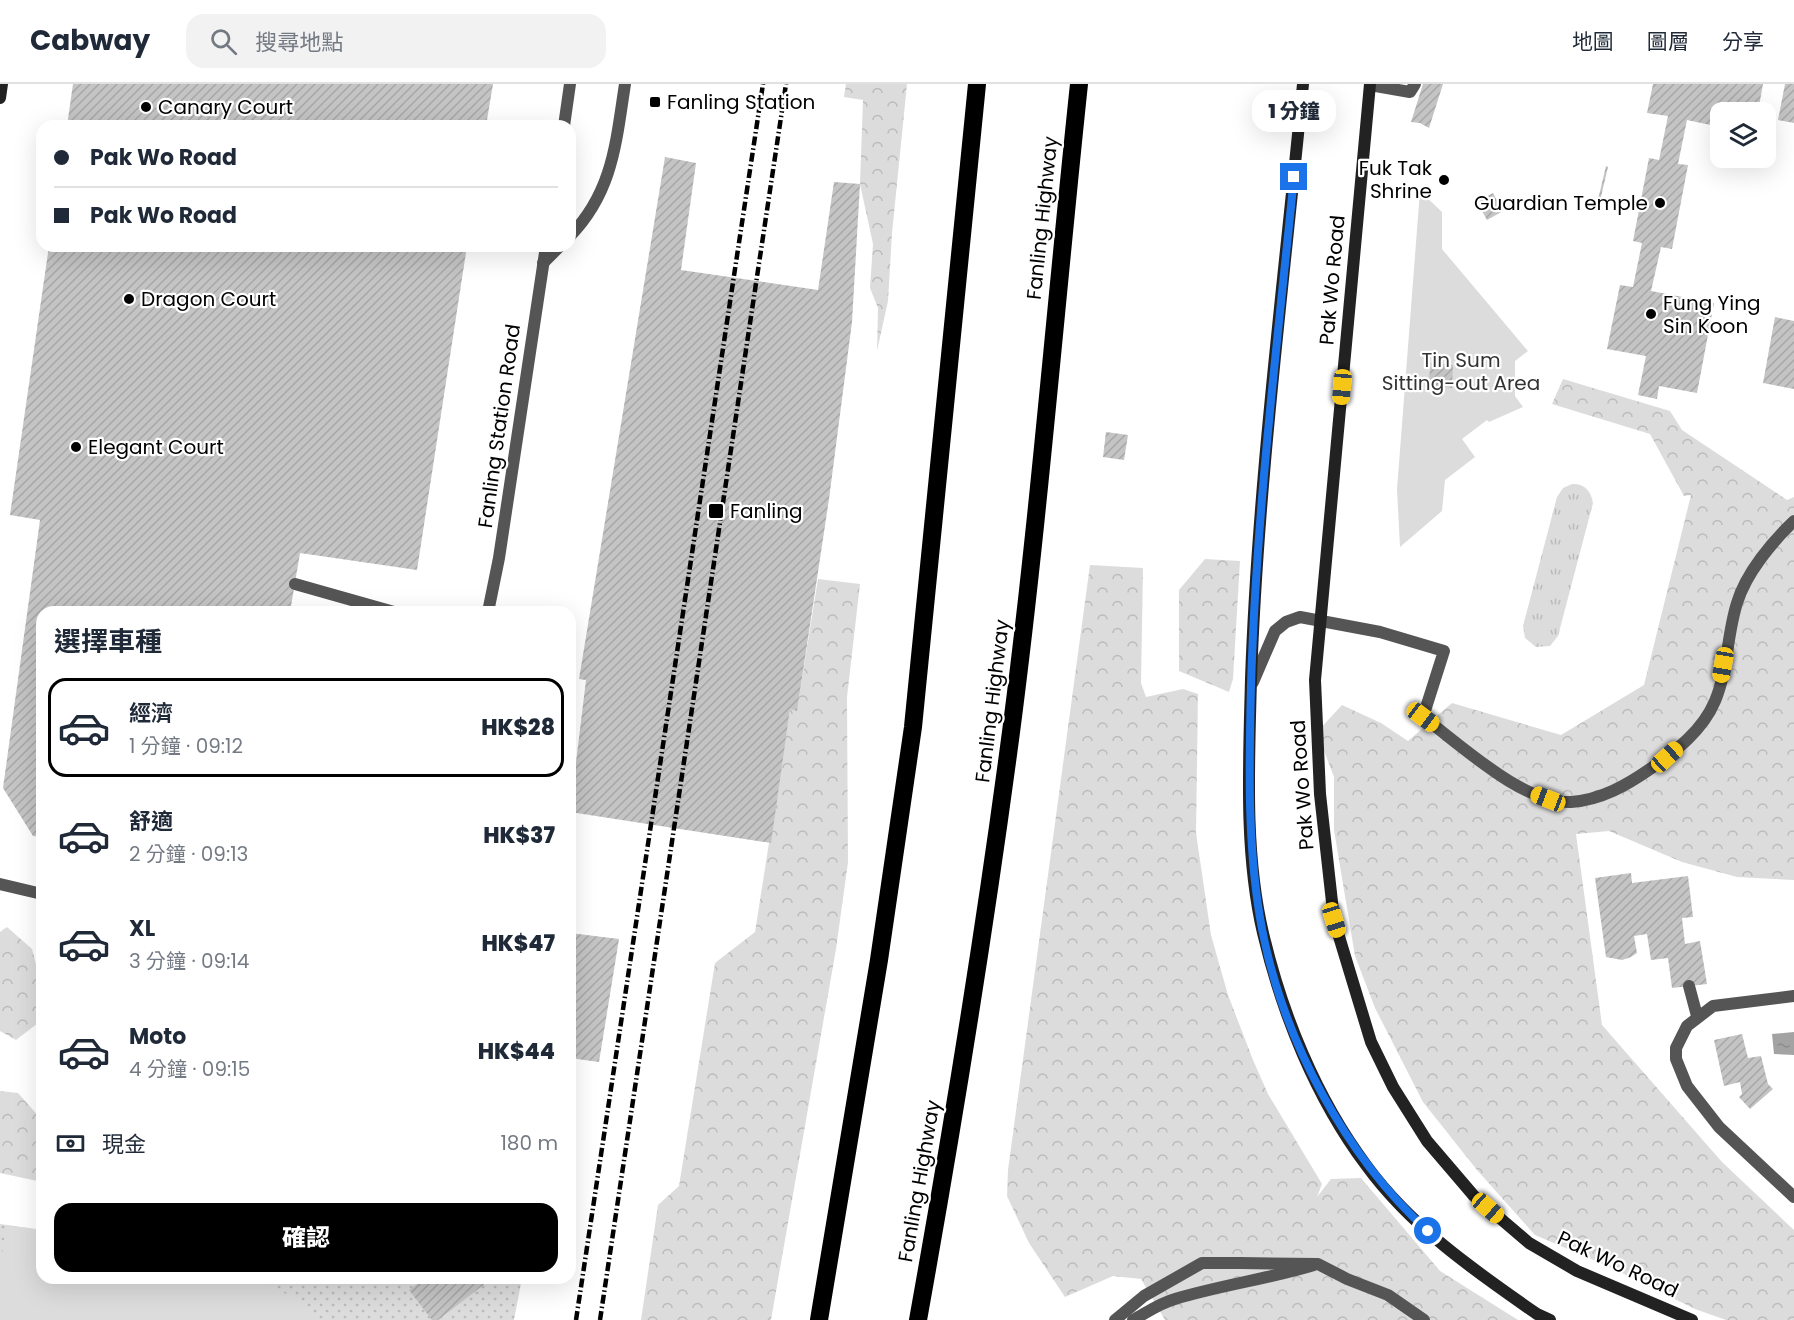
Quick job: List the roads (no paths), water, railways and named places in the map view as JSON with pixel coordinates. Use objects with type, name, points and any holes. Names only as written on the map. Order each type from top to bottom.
[{"type":"highway","points":[[819,1320],[877,971],[913,727],[977,84]]},
{"type":"highway","name":"Fanling Highway","points":[[918,1320],[979,962],[1011,731],[1035,533],[1079,84]]},
{"type":"main road","points":[[0,98],[2,84]]},
{"type":"main road","points":[[1303,84],[1255,582],[1250,751],[1252,855],[1262,930],[1279,994],[1303,1054],[1335,1116],[1366,1166],[1411,1216],[1461,1261],[1537,1314],[1550,1320]]},
{"type":"main road","name":"Pak Wo Road","points":[[1370,84],[1315,690],[1320,794],[1334,920],[1371,1042],[1393,1087],[1428,1141],[1474,1196],[1529,1243],[1577,1271],[1692,1320]]},
{"type":"street","points":[[565,120],[570,84]]},
{"type":"street","points":[[576,228],[600,198],[607,181],[625,84]]},
{"type":"street","points":[[1370,84],[1410,92],[1415,84]]},
{"type":"street","name":"Fanling Station Road","points":[[489,606],[499,558],[545,252]]},
{"type":"street","points":[[543,263],[554,252]]},
{"type":"street","points":[[1251,686],[1275,631],[1286,622],[1300,617],[1321,619],[1380,632],[1444,651],[1423,717],[1508,779],[1548,799],[1569,802],[1609,793],[1667,757],[1707,719],[1717,697],[1737,601],[1750,576],[1794,521]]},
{"type":"street","points":[[295,584],[373,606]]},
{"type":"street","points":[[0,884],[36,893]]},
{"type":"street","points":[[1689,986],[1697,1016]]},
{"type":"street","points":[[1794,996],[1713,1006],[1697,1016],[1680,1036],[1676,1048],[1679,1072],[1719,1126],[1794,1197]]},
{"type":"street","points":[[1115,1320],[1144,1296],[1202,1263],[1318,1264],[1347,1279],[1388,1295],[1424,1320]]},
{"type":"street","points":[[1133,1320],[1172,1300],[1237,1283],[1275,1277],[1318,1264]]},
{"type":"water","points":[[1794,1032],[1794,1055],[1774,1054],[1772,1034]]},
{"type":"railway","points":[[576,1320],[763,84]]},
{"type":"railway","points":[[600,1320],[786,84]]},
{"type":"place","name":"Fanling Station","points":[[655,102]]},
{"type":"place","name":"Canary Court","points":[[146,107]]},
{"type":"place","name":"Fuk Tak Shrine","points":[[1444,180]]},
{"type":"place","name":"Guardian Temple","points":[[1660,203]]},
{"type":"place","name":"Dragon Court","points":[[129,299]]},
{"type":"place","name":"Fung Ying Sin Koon","points":[[1651,314]]},
{"type":"place","name":"Elegant Court","points":[[76,447]]},
{"type":"place","name":"Fanling","points":[[716,511]]},
{"type":"park label","name":"Tin Sum Sitting-out Area","points":[[1461,372]]}]
